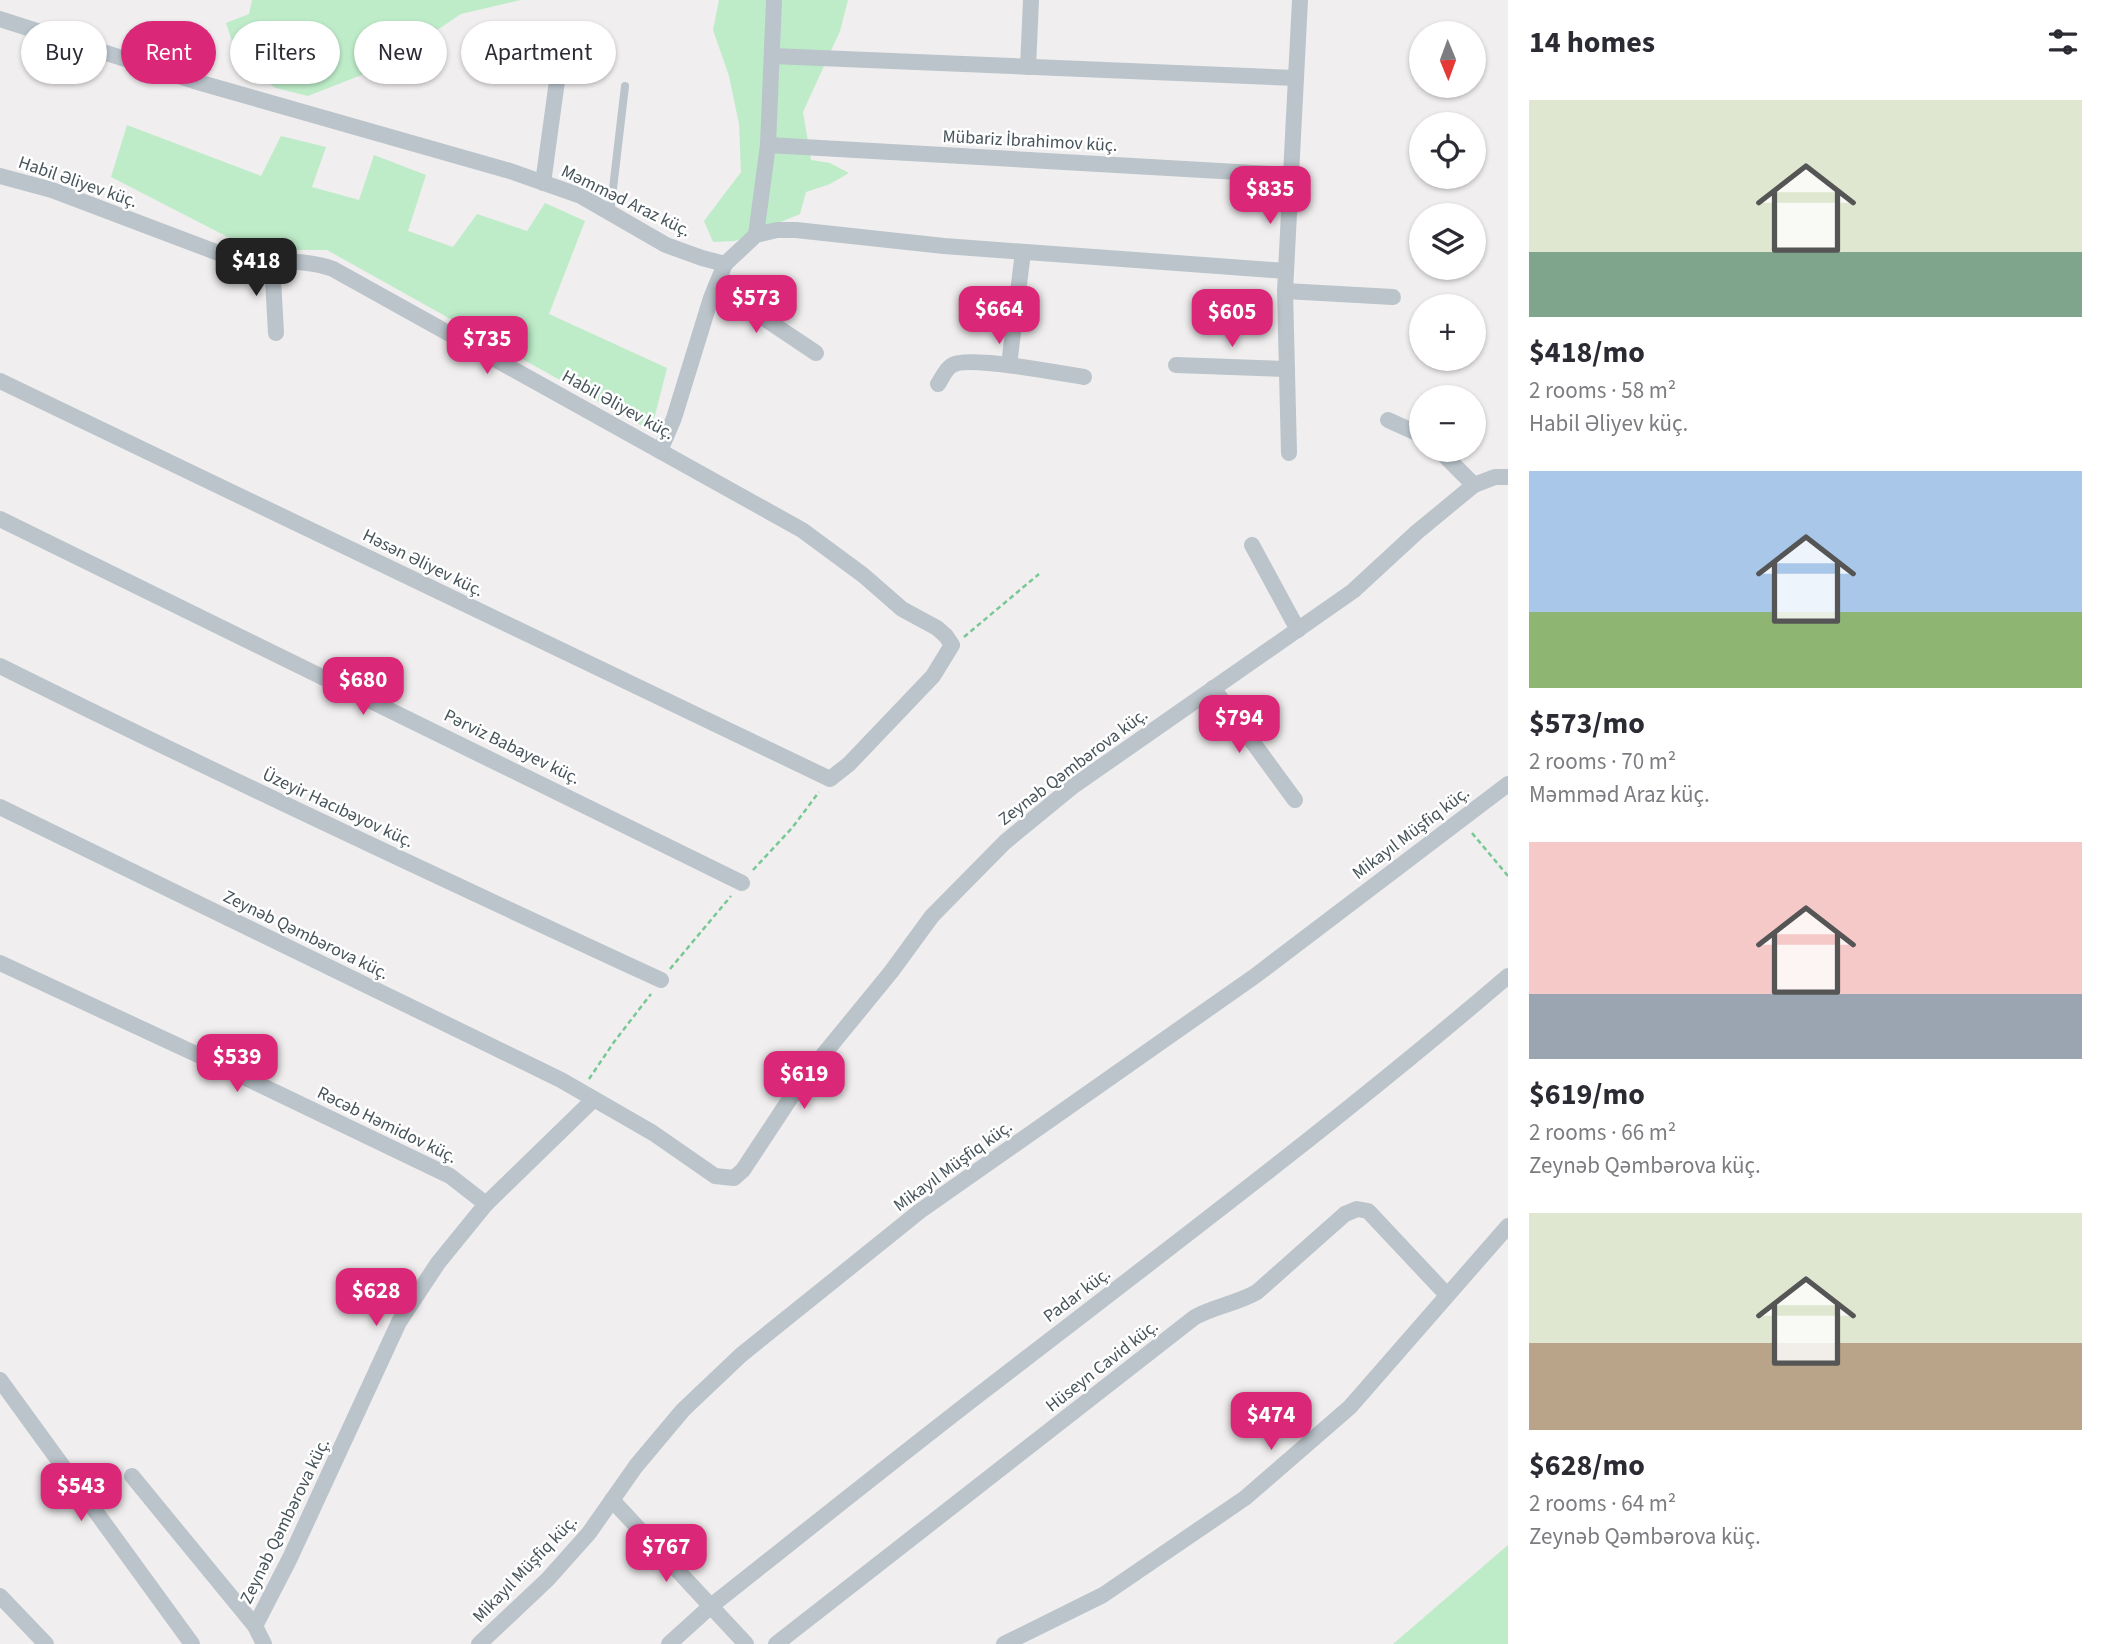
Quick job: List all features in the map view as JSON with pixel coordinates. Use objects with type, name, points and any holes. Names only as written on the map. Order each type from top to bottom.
[{"type":"street","points":[[756,235],[768,145],[774,0]]},
{"type":"street","points":[[1028,67],[1031,0]]},
{"type":"street","points":[[1289,453],[1285,291],[1300,0]]},
{"type":"street","name":"Məmməd Araz küç.","points":[[0,19],[194,81],[510,171],[581,197],[666,245],[725,264]]},
{"type":"street","points":[[772,56],[1296,78]]},
{"type":"street","points":[[543,183],[556,84]]},
{"type":"street","name":"Mübariz İbrahimov küç.","points":[[768,145],[1291,175]]},
{"type":"street","name":"Habil Əliyev küç.","points":[[0,176],[52,190],[229,257],[248,261],[303,261],[333,269],[802,530],[863,575],[902,609],[937,628],[952,645]]},
{"type":"street","points":[[660,451],[674,418],[693,352],[725,264],[756,235],[776,230],[796,230],[944,246],[1286,271]]},
{"type":"street","points":[[1009,365],[1023,252]]},
{"type":"street","points":[[272,261],[276,333]]},
{"type":"street","points":[[716,286],[816,353]]},
{"type":"street","points":[[1285,291],[1393,298]]},
{"type":"street","points":[[938,384],[950,366],[963,361],[1084,377]]},
{"type":"street","points":[[1176,365],[1287,369]]},
{"type":"street","name":"Həsən Əliyev küç.","points":[[0,382],[830,779]]},
{"type":"street","points":[[1388,420],[1409,430]]},
{"type":"street","points":[[1451,462],[1474,485]]},
{"type":"street","name":"Zeynəb Qəmbərova küç.","points":[[0,807],[548,1074],[653,1133],[715,1176],[734,1178],[743,1170],[801,1082],[891,972],[932,916],[1005,842],[1072,787],[1353,591],[1474,485],[1495,477],[1508,477]]},
{"type":"street","name":"Pərviz Babayev küç.","points":[[0,519],[742,883]]},
{"type":"street","points":[[1252,545],[1298,630]]},
{"type":"street","points":[[830,779],[849,764],[933,676],[952,645]]},
{"type":"street","name":"Üzeyir Hacıbəyov küç.","points":[[0,666],[435,876],[661,981]]},
{"type":"street","points":[[1213,688],[1295,800]]},
{"type":"street","name":"Mikayıl Müşfiq küç.","points":[[479,1644],[548,1579],[589,1533],[636,1466],[683,1410],[741,1355],[920,1211],[1255,976],[1508,784]]},
{"type":"street","name":"Rəcəb Həmidov küç.","points":[[0,963],[450,1176],[486,1205]]},
{"type":"street","name":"Padar küç.","points":[[669,1644],[711,1606],[984,1391],[1263,1177],[1422,1050],[1508,976]]},
{"type":"street","name":"Zeynəb Qəmbərova küç.","points":[[255,1626],[296,1546],[399,1322],[438,1263],[486,1205],[588,1096]]},
{"type":"street","name":"Hüseyn Cavid küç.","points":[[776,1644],[1195,1317],[1258,1292],[1345,1214],[1357,1209],[1368,1211],[1447,1295]]},
{"type":"street","points":[[1004,1644],[1103,1595],[1245,1497],[1350,1407],[1508,1226]]},
{"type":"street","points":[[0,1380],[192,1644]]},
{"type":"street","points":[[132,1476],[255,1626],[264,1644]]},
{"type":"street","points":[[612,1500],[746,1644]]},
{"type":"street","points":[[0,1596],[46,1644]]},
{"type":"lane","points":[[610,214],[625,86]]},
{"type":"path","points":[[952,645],[974,631],[1039,574]]},
{"type":"path","points":[[588,1096],[614,1042],[661,981],[742,883],[792,828],[830,779]]},
{"type":"path","points":[[1460,820],[1508,876]]},
{"type":"green space","points":[[252,0],[521,0],[461,14],[447,23],[447,21],[354,21],[354,78],[340,83],[340,21],[231,21],[249,14]]},
{"type":"green space","points":[[719,0],[848,0],[840,31],[803,112],[811,160],[830,163],[849,173],[830,184],[806,192],[800,214],[735,241],[713,242],[704,221],[741,172],[739,124],[729,76],[713,30]]},
{"type":"green space","points":[[269,84],[339,84],[308,96]]},
{"type":"green space","points":[[127,125],[261,176],[281,136],[326,147],[312,187],[359,200],[374,155],[426,175],[408,231],[453,247],[477,214],[527,231],[545,203],[585,221],[549,314],[667,368],[651,431],[327,250],[253,250],[111,177]]},
{"type":"green space","points":[[1508,1545],[1508,1644],[1393,1644]]}]
